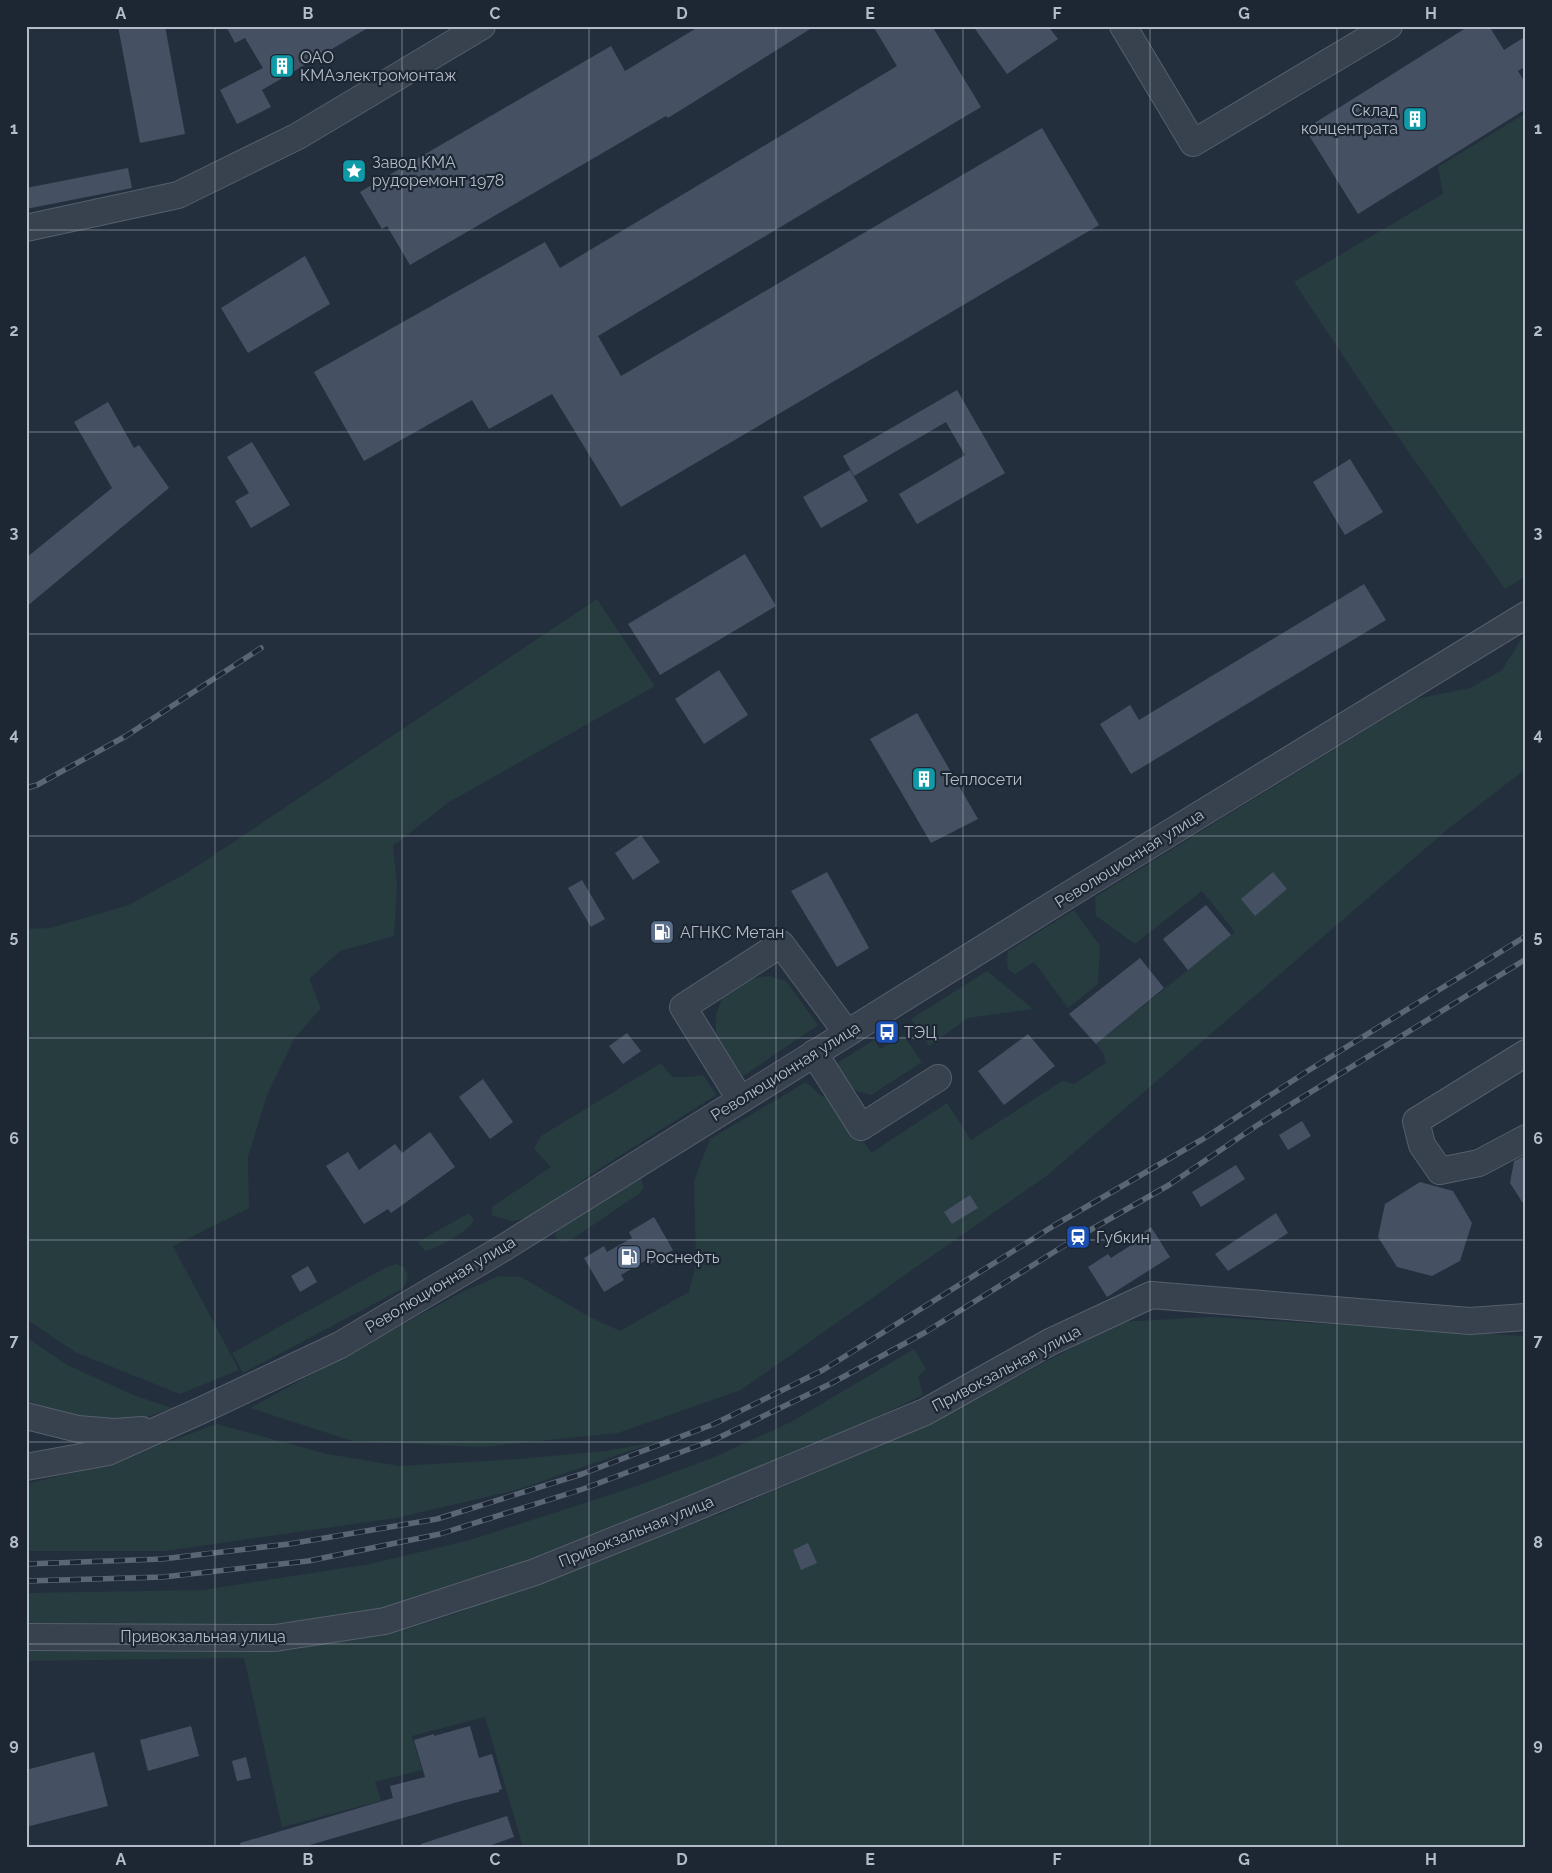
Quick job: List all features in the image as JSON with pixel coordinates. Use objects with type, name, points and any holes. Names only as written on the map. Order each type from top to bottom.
[{"type":"street","points":[[26,228],[178,195],[298,136],[482,26]]},
{"type":"street","points":[[1123,26],[1193,143],[1389,26]]},
{"type":"street","name":"Революционная улица","points":[[26,1467],[108,1452],[340,1345],[505,1247],[814,1053],[1526,615]]},
{"type":"street","points":[[740,1099],[683,1007],[780,944],[847,1033]]},
{"type":"street","points":[[814,1053],[861,1127],[938,1078]]},
{"type":"street","points":[[1526,1053],[1416,1121],[1422,1144],[1440,1171],[1479,1163],[1526,1138]]},
{"type":"street","name":"Привокзальная улица","points":[[26,1637],[275,1638],[385,1621],[535,1572],[925,1412],[1050,1342],[1151,1295],[1470,1321],[1526,1316]]},
{"type":"street","points":[[26,1416],[78,1429],[114,1432],[160,1428]]},
{"type":"green space","points":[[1526,113],[1526,576],[1505,589],[1378,408],[1294,282],[1443,194],[1438,167]]},
{"type":"green space","points":[[597,599],[655,686],[449,802],[393,846],[397,886],[394,936],[340,951],[309,979],[321,1008],[294,1039],[267,1095],[248,1157],[249,1208],[173,1246],[239,1370],[180,1394],[75,1352],[26,1319],[26,929],[50,928],[129,905],[190,871]]},
{"type":"green space","points":[[1526,632],[1526,769],[1449,828],[1049,1174],[741,1390],[618,1433],[482,1447],[352,1441],[250,1408],[464,1291],[499,1276],[521,1277],[590,1317],[620,1331],[689,1292],[696,1263],[694,1181],[710,1139],[806,1082],[821,1096],[837,1101],[871,1153],[947,1103],[971,1140],[1062,1081],[1074,1084],[1106,1063],[1103,1052],[1096,1044],[1235,932],[1202,891],[1135,944],[1096,916],[1095,897],[1416,699],[1470,688],[1502,670]]},
{"type":"green space","points":[[1074,910],[1100,946],[1098,984],[1068,1008],[1034,962],[1015,974],[1008,969],[1007,960],[1008,951]]},
{"type":"green space","points":[[987,971],[1033,1009],[968,1018],[929,1046],[911,1019]]},
{"type":"green space","points":[[768,976],[786,981],[818,1025],[742,1077],[716,1035],[716,1014],[723,996],[753,978]]},
{"type":"green space","points":[[903,1035],[922,1062],[871,1095],[850,1089],[834,1065],[874,1040],[880,1049]]},
{"type":"green space","points":[[661,1063],[672,1077],[703,1075],[716,1095],[599,1169],[529,1218],[511,1221],[492,1215],[492,1207],[551,1167],[534,1149],[541,1136]]},
{"type":"green space","points":[[633,1178],[641,1179],[644,1187],[640,1193],[571,1240],[565,1242],[557,1240],[555,1235],[558,1227]]},
{"type":"green space","points":[[469,1213],[474,1221],[470,1226],[437,1247],[425,1251],[418,1242]]},
{"type":"green space","points":[[396,1264],[404,1267],[407,1274],[405,1285],[400,1290],[243,1373],[232,1353],[385,1268]]},
{"type":"green space","points":[[1210,1317],[1526,1336],[1526,1847],[523,1847],[485,1717],[412,1736],[422,1770],[375,1782],[381,1801],[282,1827],[244,1658],[26,1661],[26,1646],[289,1648],[400,1631],[455,1614],[720,1514],[939,1419],[1120,1322]]},
{"type":"green space","points":[[26,1337],[67,1365],[136,1396],[172,1408],[136,1421],[106,1425],[43,1407],[26,1400]]},
{"type":"green space","points":[[914,1349],[926,1369],[918,1377],[923,1395],[790,1458],[419,1604],[301,1626],[26,1629],[26,1593],[203,1590],[370,1564],[470,1540],[634,1487],[712,1458],[791,1422]]},
{"type":"green space","points":[[217,1424],[327,1454],[399,1466],[518,1459],[605,1451],[656,1442],[516,1490],[396,1518],[166,1551],[26,1551],[26,1484],[107,1464]]},
{"type":"building","points":[[118,26],[165,26],[185,134],[140,143]]},
{"type":"building","points":[[226,26],[371,26],[262,90],[271,107],[237,124],[220,90],[263,68],[245,38],[235,43]]},
{"type":"building","points":[[700,26],[815,26],[668,118],[666,116],[410,265],[387,226],[382,229],[360,192],[611,46],[625,71]]},
{"type":"building","points":[[873,26],[932,26],[981,107],[598,336],[621,376],[1042,128],[1099,225],[621,507],[552,394],[489,429],[472,400],[364,461],[314,372],[545,242],[560,268],[897,66]]},
{"type":"building","points":[[973,26],[1048,26],[1058,39],[1007,74]]},
{"type":"building","name":"Склад концентрата","points":[[1469,26],[1489,26],[1504,50],[1526,36],[1526,66],[1518,71],[1526,84],[1526,109],[1358,214],[1305,129]]},
{"type":"building","points":[[128,168],[132,188],[26,209],[26,188]]},
{"type":"building","points":[[305,256],[330,304],[248,353],[221,308]]},
{"type":"building","points":[[957,390],[1005,473],[917,524],[899,494],[965,455],[946,422],[854,476],[843,456]]},
{"type":"building","points":[[108,402],[134,448],[139,445],[169,488],[26,607],[26,558],[112,488],[74,422]]},
{"type":"building","points":[[252,442],[290,505],[251,528],[235,501],[249,493],[227,457]]},
{"type":"building","points":[[1350,459],[1383,512],[1345,535],[1313,482]]},
{"type":"building","points":[[850,470],[868,501],[821,528],[803,497]]},
{"type":"building","points":[[745,554],[776,606],[660,675],[628,624]]},
{"type":"building","points":[[1364,584],[1386,620],[1131,774],[1100,724],[1130,705],[1139,720]]},
{"type":"building","points":[[719,670],[748,715],[704,744],[675,699]]},
{"type":"building","name":"Теплосети","points":[[917,713],[978,819],[931,843],[870,739]]},
{"type":"building","points":[[641,835],[660,862],[633,880],[615,853]]},
{"type":"building","points":[[827,872],[869,948],[837,967],[791,891]]},
{"type":"building","points":[[1273,872],[1287,889],[1255,916],[1241,899]]},
{"type":"building","points":[[582,880],[605,919],[591,927],[568,888]]},
{"type":"building","points":[[1206,905],[1231,935],[1188,970],[1163,939]]},
{"type":"building","points":[[1140,958],[1164,988],[1096,1044],[1069,1014]]},
{"type":"building","points":[[627,1033],[641,1051],[623,1064],[609,1046]]},
{"type":"building","points":[[1028,1034],[1055,1066],[1004,1105],[978,1071]]},
{"type":"building","points":[[483,1079],[513,1122],[490,1139],[459,1097]]},
{"type":"building","points":[[1302,1121],[1311,1136],[1288,1150],[1279,1135]]},
{"type":"building","points":[[430,1132],[455,1167],[391,1213],[388,1209],[364,1224],[326,1166],[348,1152],[359,1170],[395,1144],[402,1153]]},
{"type":"building","points":[[1526,1155],[1526,1208],[1510,1183],[1514,1161]]},
{"type":"building","points":[[1236,1165],[1245,1179],[1201,1207],[1192,1192]]},
{"type":"building","points":[[1420,1182],[1453,1191],[1472,1223],[1460,1261],[1432,1276],[1397,1267],[1378,1237],[1385,1204]]},
{"type":"building","points":[[970,1195],[978,1208],[952,1224],[944,1212]]},
{"type":"building","points":[[1276,1213],[1288,1233],[1228,1271],[1215,1254]]},
{"type":"building","points":[[654,1217],[673,1250],[649,1265],[646,1260],[621,1275],[624,1280],[604,1292],[584,1258],[604,1246],[607,1252],[632,1238],[629,1232]]},
{"type":"building","points":[[1151,1227],[1170,1257],[1107,1297],[1088,1267],[1108,1254],[1111,1258],[1136,1242],[1134,1239]]},
{"type":"building","points":[[308,1266],[317,1282],[300,1292],[291,1276]]},
{"type":"building","points":[[808,1543],[817,1563],[801,1570],[793,1550]]},
{"type":"building","points":[[191,1726],[199,1756],[148,1771],[140,1740]]},
{"type":"building","points":[[470,1726],[479,1758],[492,1754],[502,1789],[499,1792],[461,1801],[303,1847],[241,1847],[240,1843],[393,1798],[390,1786],[425,1777],[414,1740]]},
{"type":"building","points":[[94,1752],[108,1806],[26,1827],[26,1770]]},
{"type":"building","points":[[246,1757],[251,1778],[237,1781],[232,1761]]},
{"type":"building","points":[[507,1816],[514,1837],[486,1847],[422,1847],[421,1844]]},
{"type":"railway","points":[[26,788],[37,785],[126,736],[261,648]]},
{"type":"railway","points":[[26,1564],[162,1559],[289,1544],[437,1519],[582,1474],[714,1424],[823,1370],[1055,1225],[1203,1139],[1306,1072],[1526,936]]},
{"type":"railway","points":[[26,1581],[163,1577],[308,1561],[440,1534],[583,1489],[716,1439],[832,1383],[924,1333],[1078,1237],[1169,1185],[1256,1126],[1526,959]]},
{"type":"place","name":"ОАО КМАэлектромонтаж","points":[[282,66]]},
{"type":"place","name":"Склад концентрата","points":[[1415,119]]},
{"type":"place","name":"Завод КМА рудоремонт 1978","points":[[354,171]]},
{"type":"place","name":"Теплосети","points":[[924,779]]},
{"type":"place","name":"АГНКС Метан","points":[[662,932]]},
{"type":"place","name":"ТЭЦ","points":[[887,1032]]},
{"type":"place","name":"Губкин","points":[[1078,1237]]},
{"type":"place","name":"Роснефть","points":[[629,1257]]}]
